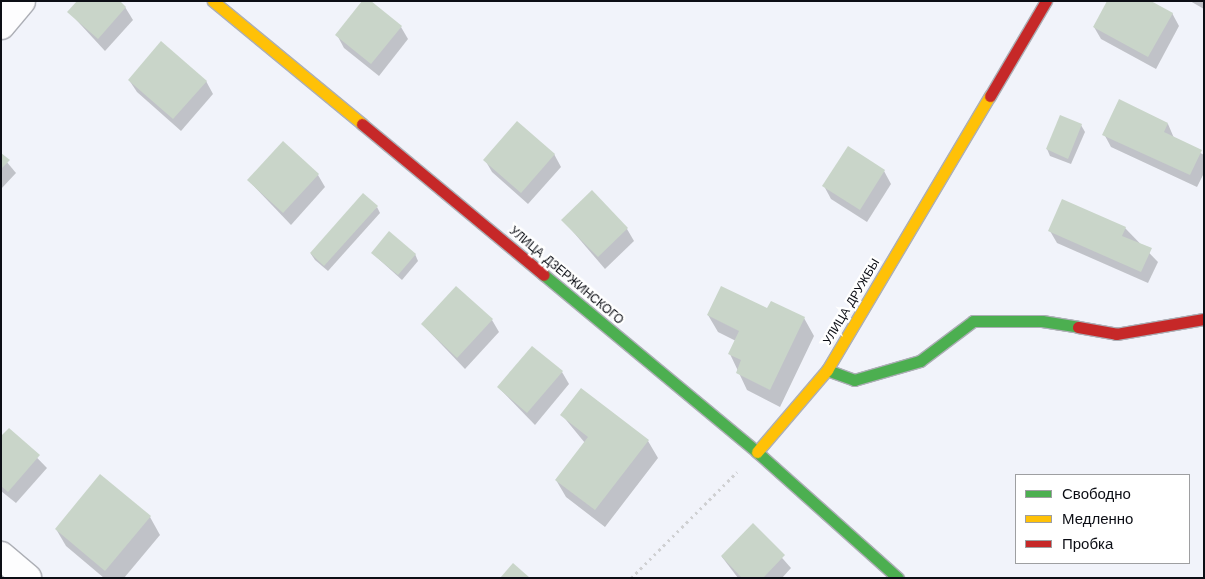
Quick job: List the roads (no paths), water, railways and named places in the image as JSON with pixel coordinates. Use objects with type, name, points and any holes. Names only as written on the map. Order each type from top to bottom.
[{"type":"street","points":[[1,25],[21,1]]},
{"type":"street","name":"УЛИЦА ДЗЕРЖИНСКОГО","points":[[213,1],[757,452],[898,578]]},
{"type":"street","name":"УЛИЦА ДРУЖБЫ","points":[[757,452],[827,370],[1046,1]]},
{"type":"street","points":[[827,370],[854,380],[920,361],[973,321],[1042,321],[1116,334],[1204,320]]},
{"type":"street","points":[[1,556],[27,578]]}]
